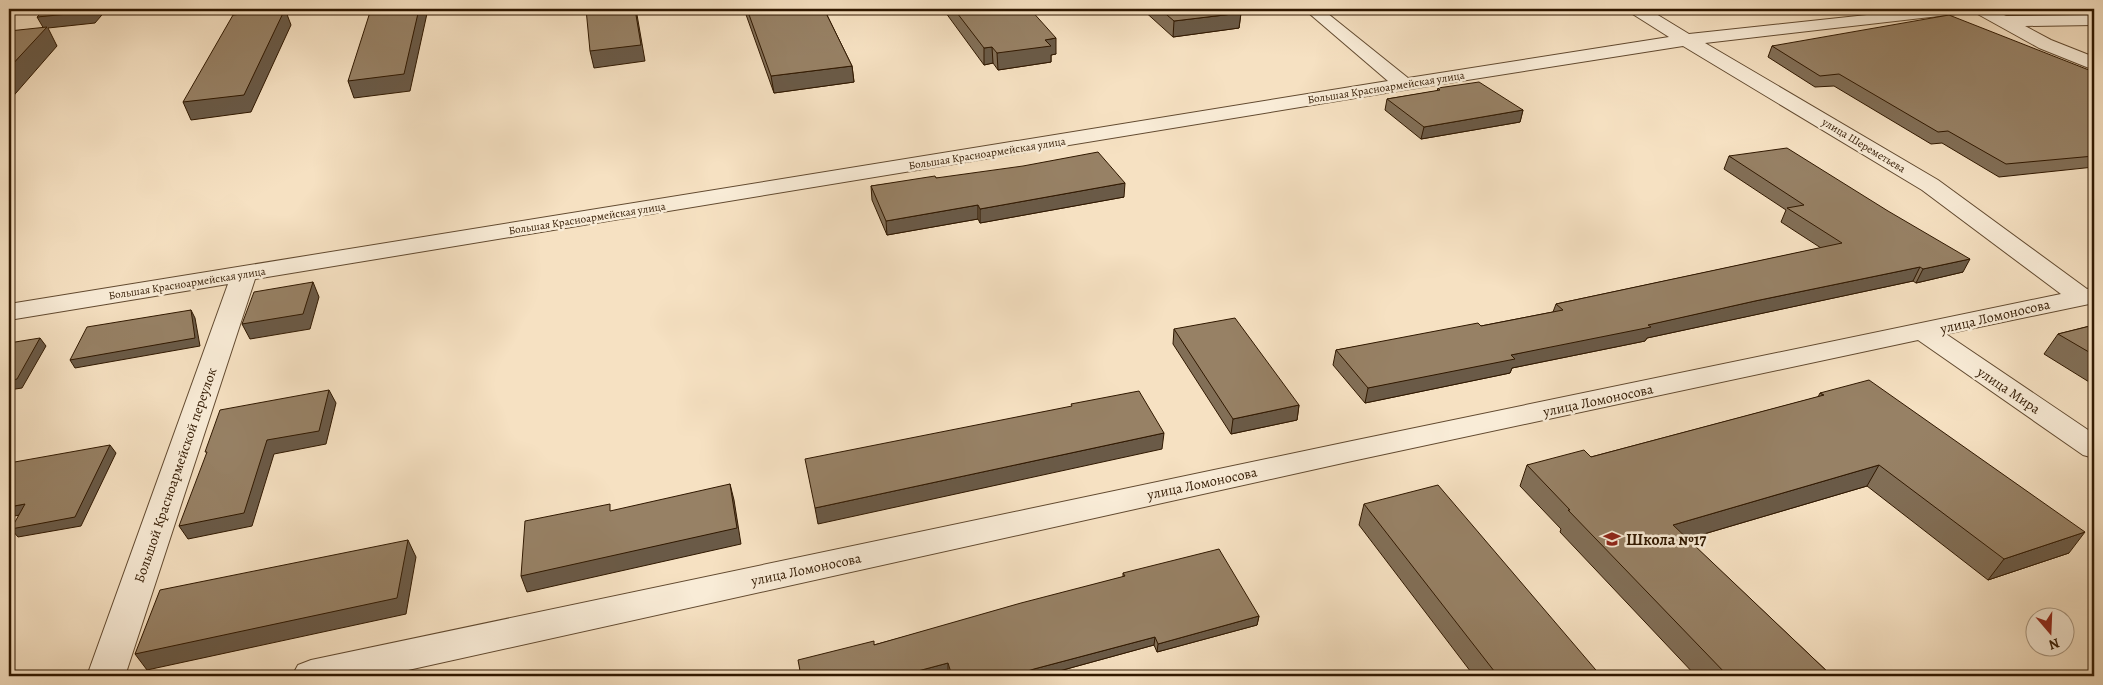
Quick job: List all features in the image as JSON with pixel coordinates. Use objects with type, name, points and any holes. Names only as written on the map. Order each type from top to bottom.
[{"type":"street","points":[[1312,9],[1404,84]]},
{"type":"street","name":"улица Шереметьева","points":[[1637,9],[1930,184],[2088,296]]},
{"type":"street","name":"Большая Красноармейская улица","points":[[9,312],[1404,84],[1686,40],[1967,9]]},
{"type":"street","points":[[1980,9],[2045,44],[2094,64]]},
{"type":"street","points":[[2002,22],[2094,20]]},
{"type":"street","name":"Большой Красноармейской переулок","points":[[106,676],[244,274]]},
{"type":"street","name":"улица Ломоносова","points":[[310,676],[1332,455],[2088,296]]},
{"type":"street","name":"улица Мира","points":[[1924,332],[2094,448]]},
{"type":"building","points":[[45,9],[92,9],[89,12],[37,17]]},
{"type":"building","points":[[285,9],[244,95],[183,102],[233,15]]},
{"type":"building","points":[[371,9],[419,9],[404,74],[348,81]]},
{"type":"building","points":[[586,9],[635,9],[641,45],[590,51]]},
{"type":"building","points":[[747,9],[824,9],[852,66],[771,76]]},
{"type":"building","points":[[954,9],[1030,9],[1056,38],[1045,40],[1051,46],[997,53],[992,47],[984,48]]},
{"type":"building","points":[[1160,9],[1236,9],[1241,13],[1174,21]]},
{"type":"building","points":[[1949,15],[2094,72],[2094,156],[2006,164],[1948,131],[1938,132],[1839,74],[1820,76],[1772,46]]},
{"type":"building","points":[[47,27],[9,68],[9,31]]},
{"type":"building","points":[[1479,82],[1523,110],[1424,127],[1387,99],[1440,90],[1438,88]]},
{"type":"building","points":[[1787,148],[1970,259],[1923,269],[1920,267],[1755,301],[1648,325],[1651,327],[1511,355],[1515,359],[1368,388],[1336,350],[1478,323],[1481,326],[1563,310],[1556,304],[1842,243],[1787,208],[1804,205],[1729,156]]},
{"type":"building","points":[[1098,152],[1125,183],[980,209],[978,205],[886,221],[871,186],[935,176],[936,178],[1023,166]]},
{"type":"building","points":[[313,282],[303,314],[242,324],[254,292]]},
{"type":"building","points":[[191,310],[195,338],[70,360],[87,327]]},
{"type":"building","points":[[1235,318],[1299,405],[1233,419],[1174,329]]},
{"type":"building","points":[[2094,325],[2094,355],[2058,334]]},
{"type":"building","points":[[40,338],[17,379],[9,381],[9,343]]},
{"type":"building","points":[[1869,380],[2085,532],[2004,559],[1879,465],[1673,525],[1832,676],[1728,676],[1527,465],[1584,450],[1591,457],[1824,395],[1820,393]]},
{"type":"building","points":[[329,390],[319,431],[267,440],[244,513],[179,526],[207,452],[205,452],[220,410]]},
{"type":"building","points":[[1139,391],[1164,433],[815,508],[805,459]]},
{"type":"building","points":[[110,445],[75,517],[11,529],[25,504],[9,507],[9,463]]},
{"type":"building","points":[[730,484],[737,528],[521,576],[525,521],[610,504],[610,511]]},
{"type":"building","points":[[1438,485],[1601,676],[1498,676],[1364,504]]},
{"type":"building","points":[[408,540],[397,598],[135,654],[160,590]]},
{"type":"building","points":[[1219,549],[1259,616],[1158,644],[1155,637],[1012,676],[952,676],[948,663],[899,676],[801,676],[798,660],[874,641],[874,645],[1021,603],[1125,576],[1123,573]]},
{"type":"place","name":"Школа №17","points":[[1612,539]]}]
